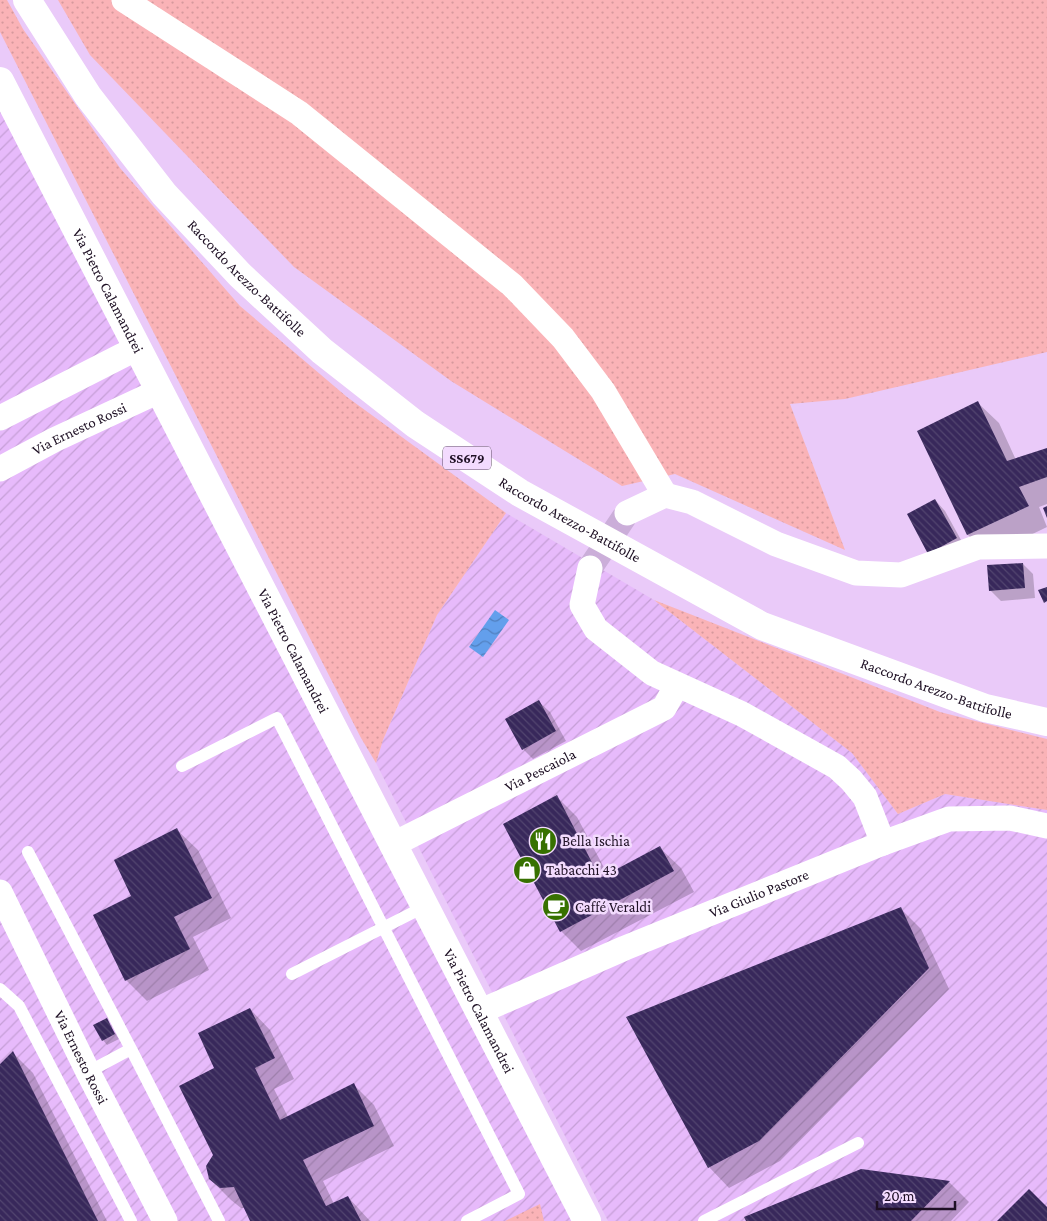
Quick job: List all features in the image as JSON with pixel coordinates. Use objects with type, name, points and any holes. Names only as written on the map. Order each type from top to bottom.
[{"type":"main road","name":"Raccordo Arezzo-Battifolle","points":[[27,0],[88,96],[164,194],[240,275],[322,351],[415,424],[520,493],[762,626],[985,708],[1047,722]]},
{"type":"main road","name":"Via Pietro Calamandrei","points":[[0,81],[587,1221]]},
{"type":"street","points":[[124,0],[300,113],[512,285],[563,338],[603,391],[665,495]]},
{"type":"street","points":[[0,418],[137,348]]},
{"type":"street","name":"Via Ernesto Rossi","points":[[0,469],[54,440],[159,391]]},
{"type":"street","points":[[627,513],[665,495],[692,502],[776,544],[856,573],[901,575],[978,547],[1047,546]]},
{"type":"street","points":[[590,568],[582,605],[596,629],[652,673],[742,714],[837,767],[865,797],[883,843]]},
{"type":"street","name":"Via Pescaiola","points":[[392,845],[664,708],[676,684]]},
{"type":"street","name":"Via Giulio Pastore","points":[[479,1012],[625,948],[883,843],[949,819],[1010,818],[1047,826]]},
{"type":"street","name":"Via Ernesto Rossi","points":[[0,892],[88,1072],[165,1221]]},
{"type":"lane","points":[[182,766],[277,718],[519,1194],[467,1221]]},
{"type":"lane","points":[[28,852],[219,1221]]},
{"type":"lane","points":[[292,974],[424,907]]},
{"type":"lane","points":[[0,989],[19,1006],[131,1221]]},
{"type":"lane","points":[[88,1072],[131,1049]]},
{"type":"lane","points":[[712,1219],[858,1143]]},
{"type":"shaded area","points":[[0,0],[7,0],[23,29],[120,168],[240,306],[347,397],[506,513],[437,615],[383,740],[376,763],[361,738],[0,32]]},
{"type":"shaded area","points":[[58,0],[1047,0],[1047,352],[845,399],[790,404],[845,550],[675,474],[622,486],[451,381],[294,267],[90,55]]},
{"type":"shaded area","points":[[0,81],[587,1221],[0,1221]]},
{"type":"shaded area","points":[[506,513],[654,600],[852,753],[898,814],[945,794],[1047,810],[1047,1221],[608,1221],[376,763],[383,740],[437,615]]},
{"type":"shaded area","points":[[654,600],[940,712],[1047,739],[1047,810],[945,794],[898,814],[852,753]]},
{"type":"shaded area","points":[[540,1204],[544,1221],[505,1221]]},
{"type":"water","points":[[495,610],[509,620],[483,657],[469,647]]},
{"type":"building","points":[[978,401],[1007,461],[1047,448],[1047,477],[1019,487],[1029,506],[967,535],[917,431]]},
{"type":"building","points":[[935,499],[957,538],[928,554],[907,514]]},
{"type":"building","points":[[1047,506],[1047,518],[1043,508]]},
{"type":"building","points":[[1023,563],[1025,588],[989,591],[987,565]]},
{"type":"building","points":[[1047,587],[1047,601],[1044,603],[1038,590]]},
{"type":"building","points":[[539,700],[556,731],[522,750],[505,719]]},
{"type":"building","points":[[557,795],[600,878],[660,846],[674,871],[560,932],[503,824]]},
{"type":"building","points":[[177,828],[212,898],[174,917],[190,949],[125,981],[93,915],[131,896],[114,860]]},
{"type":"building","points":[[901,907],[929,968],[759,1141],[708,1168],[626,1017]]},
{"type":"building","points":[[250,1008],[275,1058],[255,1068],[280,1120],[354,1083],[374,1126],[303,1160],[326,1206],[348,1196],[361,1221],[250,1221],[234,1187],[220,1188],[209,1179],[206,1166],[213,1155],[179,1086],[214,1068],[198,1033]]},
{"type":"building","points":[[107,1018],[115,1034],[102,1041],[93,1025]]},
{"type":"building","points":[[13,1051],[98,1221],[0,1221],[0,1064]]},
{"type":"building","points":[[861,1169],[950,1181],[911,1221],[746,1221],[744,1217]]},
{"type":"building","points":[[1029,1189],[1047,1207],[1047,1221],[997,1221]]},
{"type":"tunnel","points":[[590,568],[627,513]]},
{"type":"place","name":"Bella Ischia","points":[[543,841]]},
{"type":"place","name":"Tabacchi 43","points":[[527,870]]},
{"type":"place","name":"Caffé Veraldi","points":[[556,907]]}]
